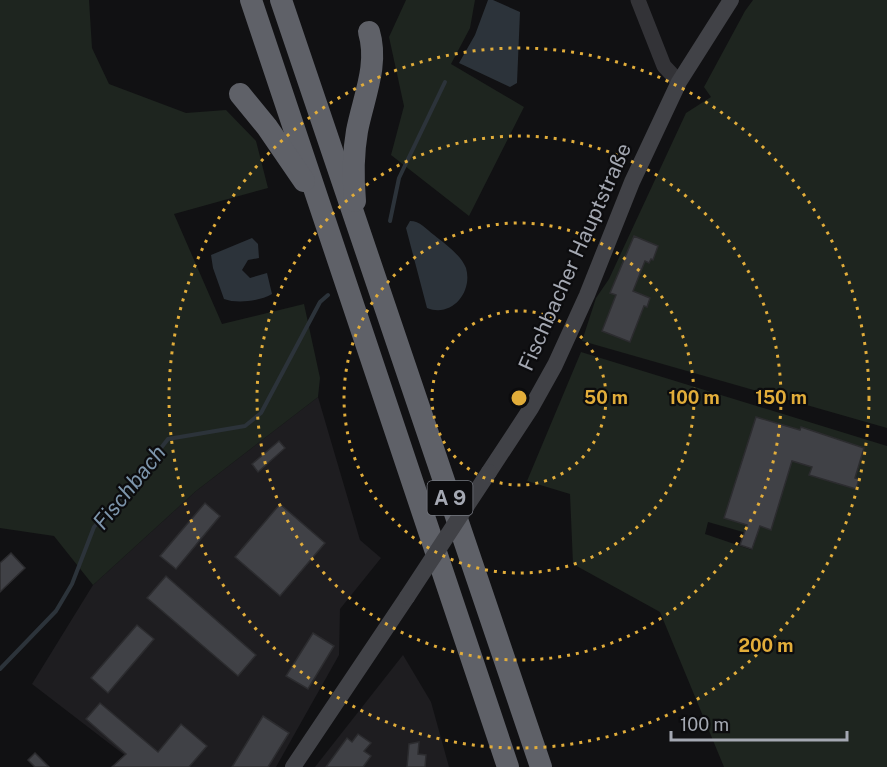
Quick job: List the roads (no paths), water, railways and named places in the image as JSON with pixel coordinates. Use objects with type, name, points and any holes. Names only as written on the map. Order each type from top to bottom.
[{"type":"highway","name":"A 9","points":[[251,0],[508,767]]},
{"type":"highway","name":"A 9","points":[[281,0],[541,767]]},
{"type":"highway","points":[[357,229],[354,170],[357,135],[373,60],[369,32]]},
{"type":"highway","points":[[240,94],[267,127],[320,205]]},
{"type":"main road","name":"Fischbacher Hauptstraße","points":[[293,767],[531,408],[555,365],[580,312],[633,182],[679,82],[731,0]]},
{"type":"street","points":[[638,0],[664,66],[679,82]]},
{"type":"waterway","name":"Fischbach","points":[[390,221],[399,178],[445,82]]},
{"type":"waterway","name":"Fischbach","points":[[0,669],[56,611],[72,584],[94,527],[133,484],[168,439],[245,426],[261,413],[320,302],[328,295]]}]
